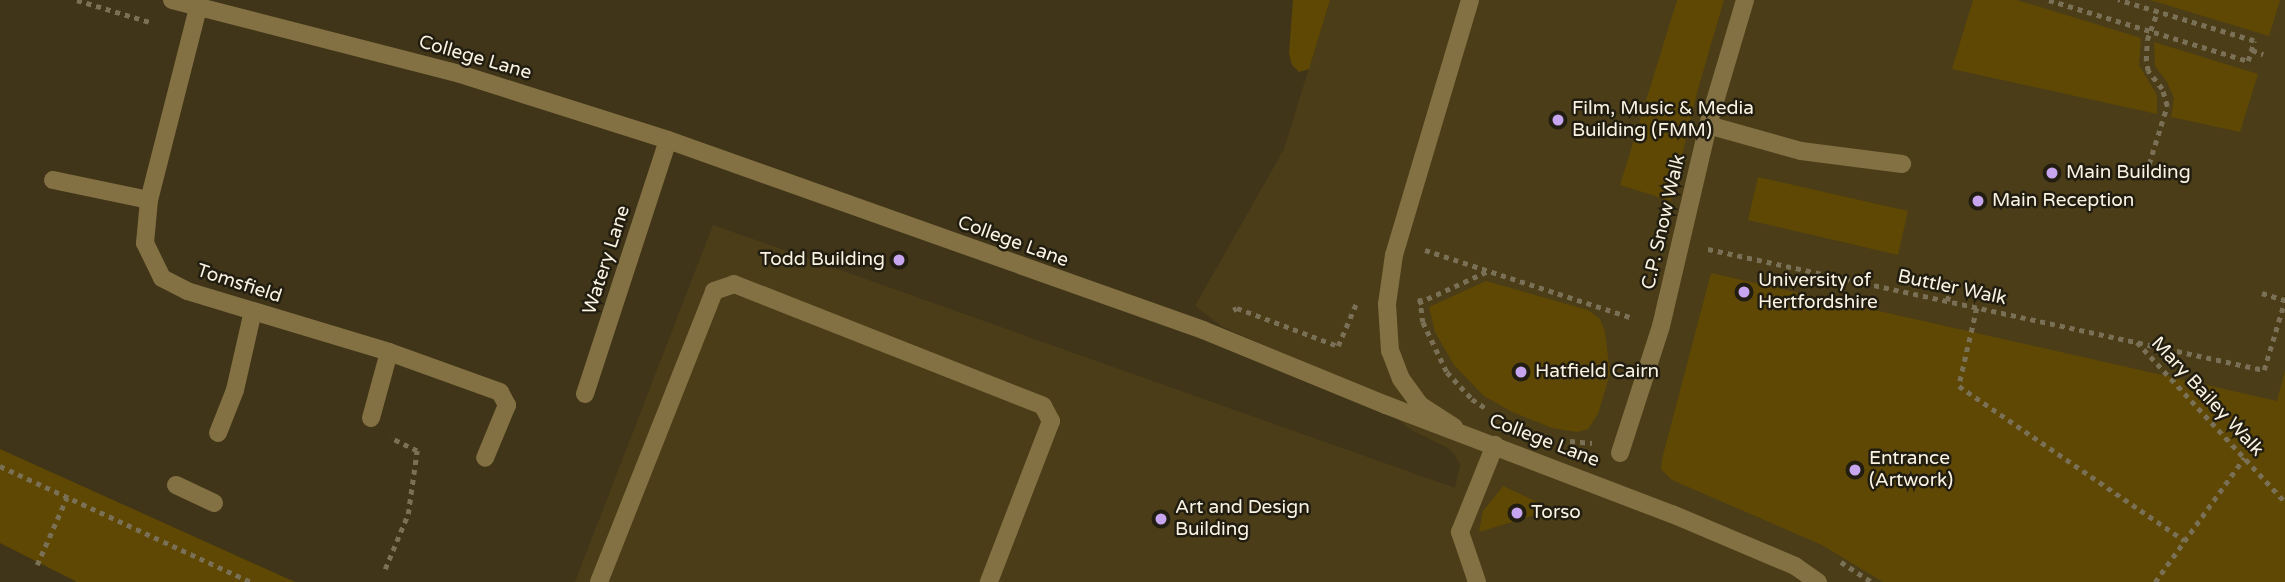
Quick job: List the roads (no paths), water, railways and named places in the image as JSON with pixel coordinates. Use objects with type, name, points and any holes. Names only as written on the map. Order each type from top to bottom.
[{"type":"street","name":"College Lane","points":[[172,0],[460,74],[668,140],[1203,330],[1359,395],[1684,519],[1795,566],[1818,582]]},
{"type":"street","points":[[1459,431],[1420,405],[1401,379],[1390,351],[1387,319],[1389,285],[1399,242],[1470,0]]},
{"type":"street","name":"C.P. Snow Walk","points":[[1620,453],[1661,326],[1708,125],[1745,0]]},
{"type":"street","name":"Tomsfield","points":[[198,8],[149,200],[145,243],[162,278],[187,291],[389,352],[500,392],[507,405],[485,458]]},
{"type":"street","points":[[1708,125],[1801,151],[1902,164]]},
{"type":"street","name":"Watery Lane","points":[[585,394],[668,140]]},
{"type":"street","points":[[53,180],[149,200]]},
{"type":"street","points":[[599,582],[714,290],[734,284],[1043,406],[1051,421],[989,582]]},
{"type":"street","points":[[218,432],[234,390],[253,311]]},
{"type":"street","points":[[371,418],[389,352]]},
{"type":"street","points":[[1477,582],[1460,532],[1495,445]]},
{"type":"street","points":[[189,485],[214,503]]},
{"type":"place","name":"Film, Music & Media Building (FMM)","points":[[1558,120]]},
{"type":"place","name":"Main Building","points":[[2052,173]]},
{"type":"place","name":"Main Reception","points":[[1978,201]]},
{"type":"place","name":"Todd Building","points":[[899,260]]},
{"type":"place","name":"University of Hertfordshire","points":[[1744,292]]},
{"type":"place","name":"Hatfield Cairn","points":[[1521,372]]},
{"type":"place","name":"Entrance (Artwork)","points":[[1855,470]]},
{"type":"place","name":"Torso","points":[[1517,513]]},
{"type":"place","name":"Art and Design Building","points":[[1161,519]]}]
